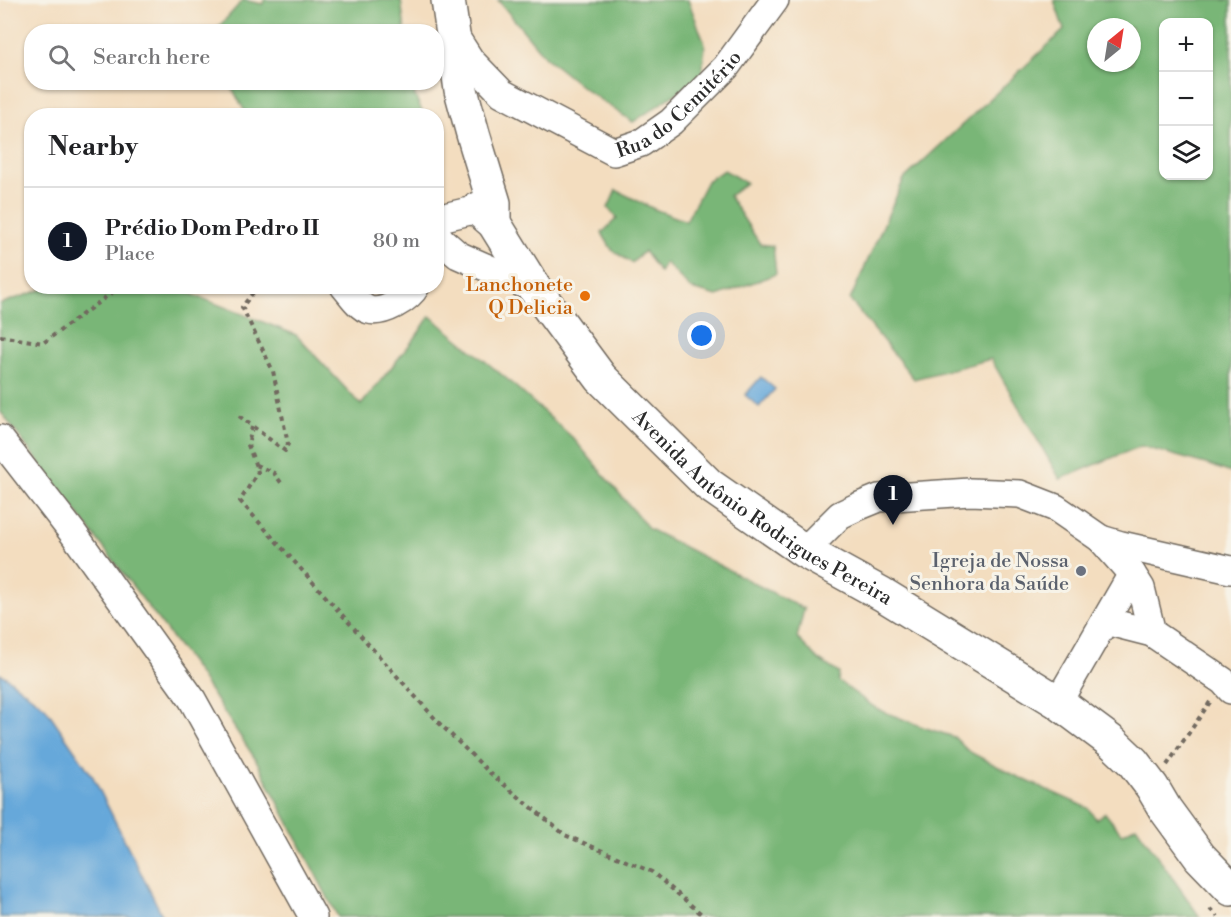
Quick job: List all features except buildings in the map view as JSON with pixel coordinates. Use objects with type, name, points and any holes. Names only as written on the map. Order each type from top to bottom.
[{"type":"street","points":[[429,0],[436,24]]},
{"type":"street","points":[[443,24],[447,0]]},
{"type":"street","name":"Rua do Cemitério","points":[[444,42],[471,61],[502,93],[614,152],[641,143],[671,122],[726,67],[775,0]]},
{"type":"street","name":"Avenida Antônio Rodrigues Pereira","points":[[444,48],[461,90],[473,134],[489,212],[535,289],[601,378],[710,485],[804,551],[882,594],[1058,702],[1113,743],[1133,762],[1200,857],[1231,889]]},
{"type":"street","points":[[444,218],[489,212]]},
{"type":"street","points":[[444,243],[458,255],[535,289]]},
{"type":"street","points":[[351,294],[363,307],[372,311],[390,308],[410,294]]},
{"type":"street","points":[[0,439],[74,533],[192,699],[313,917]]},
{"type":"street","points":[[804,551],[840,515],[879,498],[970,492],[1020,494],[1056,508],[1101,539],[1132,574],[1141,588],[1152,633]]},
{"type":"street","points":[[1101,539],[1231,570]]},
{"type":"street","points":[[1058,702],[1132,574]]},
{"type":"street","points":[[1105,621],[1152,633],[1227,686]]},
{"type":"path","points":[[0,336],[43,343],[110,294]]},
{"type":"path","points":[[239,416],[285,451],[288,444],[273,370],[242,307],[252,294]]},
{"type":"path","points":[[252,427],[248,445],[258,472],[240,501],[440,723],[490,774],[565,835],[652,872],[705,917]]},
{"type":"path","points":[[255,465],[274,473],[282,484]]},
{"type":"path","points":[[1152,787],[1227,686]]},
{"type":"green space","points":[[243,0],[263,4],[264,0],[401,0],[404,24],[221,24]]},
{"type":"green space","points":[[498,0],[688,0],[705,44],[702,76],[633,122],[586,90],[545,57]]},
{"type":"green space","points":[[1054,0],[1231,0],[1231,473],[1141,446],[1060,479],[991,359],[914,379],[850,300],[904,179],[1064,30]]},
{"type":"green space","points":[[233,90],[414,90],[421,108],[243,108]]},
{"type":"green space","points":[[724,170],[746,183],[729,196],[760,244],[773,246],[776,274],[717,296],[691,289],[665,262],[660,273],[644,251],[632,263],[612,250],[602,233],[617,218],[608,208],[616,190],[654,209],[686,221],[707,181]]},
{"type":"green space","points":[[29,294],[191,294],[296,335],[361,405],[430,316],[507,379],[573,438],[649,529],[804,609],[797,638],[819,660],[839,673],[838,681],[877,709],[954,737],[968,751],[1014,775],[1088,808],[1096,819],[1105,813],[1122,834],[1136,826],[1200,917],[338,917],[256,760],[194,667],[0,411],[0,304]]},
{"type":"water","points":[[761,377],[775,389],[759,407],[745,395]]},
{"type":"water","points":[[0,674],[45,707],[93,777],[163,917],[0,917]]},
{"type":"place","name":"Lanchonete Q Delicia","points":[[585,296]]},
{"type":"place","name":"Prédio Dom Pedro II","points":[[893,525]]},
{"type":"place","name":"Igreja de Nossa Senhora da Saúde","points":[[1081,571]]}]
